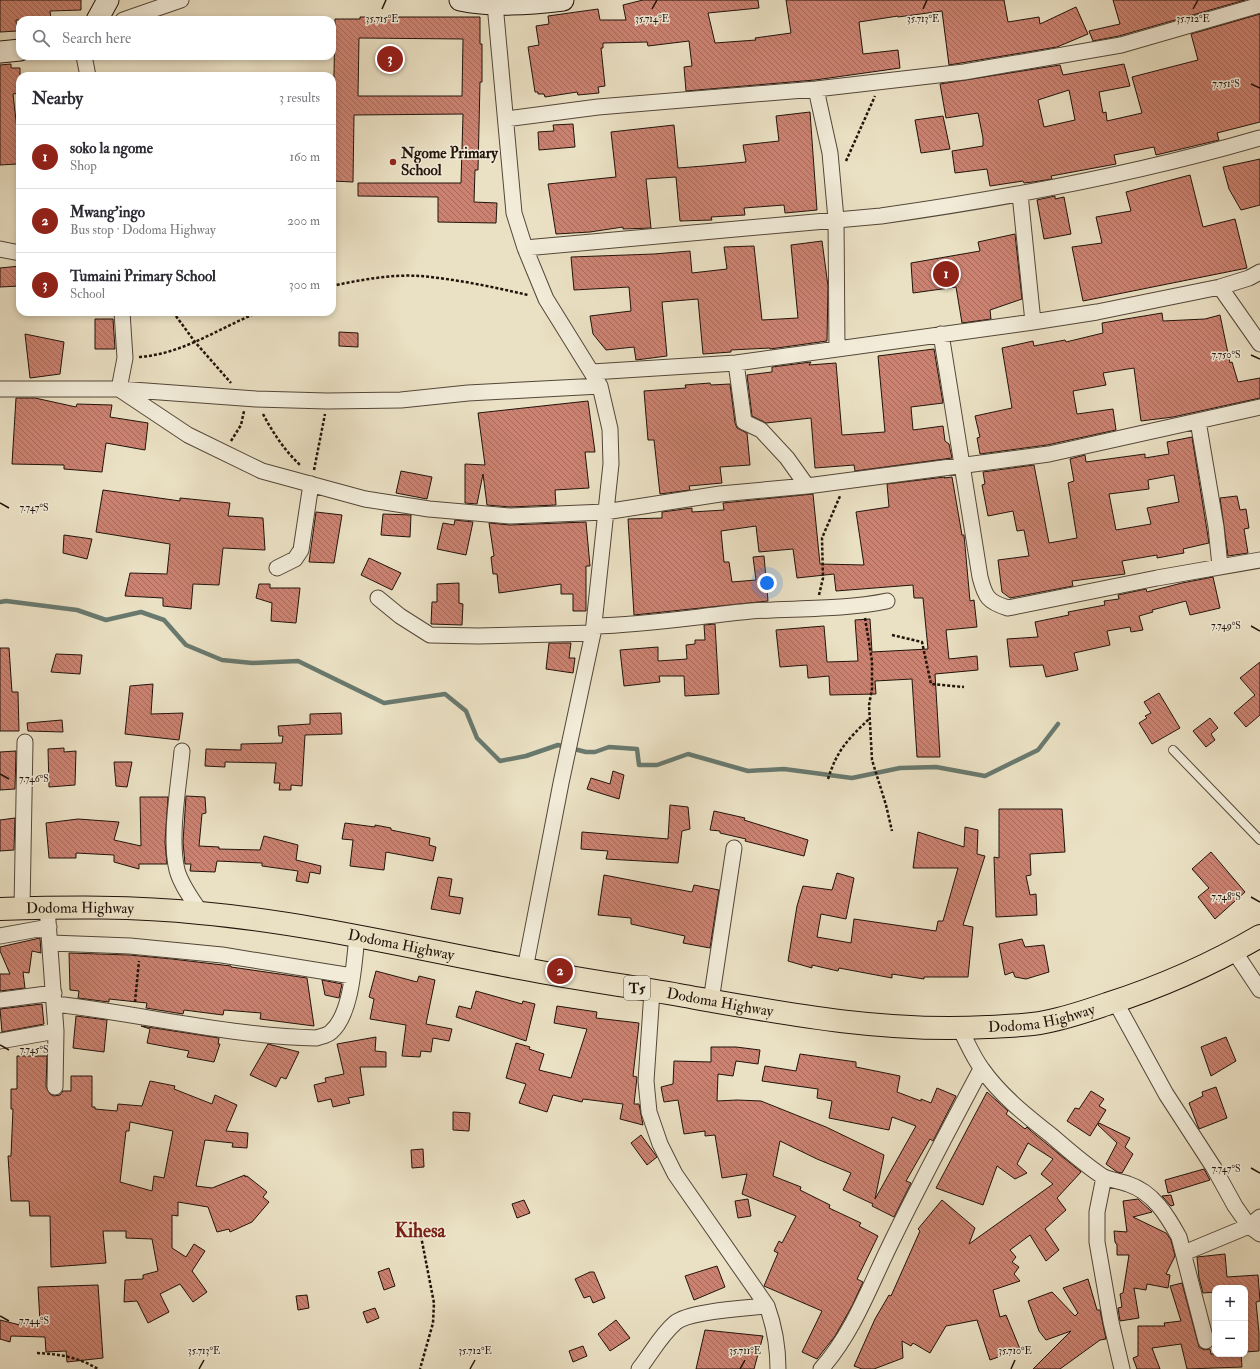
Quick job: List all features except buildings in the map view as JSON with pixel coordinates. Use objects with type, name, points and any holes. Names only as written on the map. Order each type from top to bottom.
[{"type":"highway","name":"Dodoma Highway","points":[[0,909],[22,908],[48,917],[145,908],[252,918],[357,936],[525,969],[809,1018],[874,1025],[960,1029],[1012,1026],[1046,1022],[1115,1002],[1203,968],[1260,936]]},
{"type":"street","points":[[99,16],[108,0]]},
{"type":"street","points":[[135,16],[181,0]]},
{"type":"street","points":[[525,969],[561,783],[594,630],[611,464],[610,429],[600,386],[546,299],[525,248],[514,213],[506,118],[478,2],[538,3],[563,0]]},
{"type":"street","points":[[506,118],[598,107],[816,89],[881,80],[964,72],[1121,45],[1260,5]]},
{"type":"street","points":[[0,52],[16,50]]},
{"type":"street","points":[[85,60],[87,72]]},
{"type":"street","points":[[816,89],[830,152],[836,219],[837,348]]},
{"type":"street","points":[[525,248],[894,214],[1020,194],[1190,159],[1260,138]]},
{"type":"street","points":[[1020,194],[1033,322]]},
{"type":"street","points":[[0,249],[16,252]]},
{"type":"street","points":[[592,372],[736,363],[1033,322],[1097,312],[1220,287],[1249,278],[1260,272]]},
{"type":"street","points":[[1220,287],[1260,344]]},
{"type":"street","points":[[120,389],[125,358],[122,316]]},
{"type":"street","points":[[941,334],[953,400],[961,466],[984,590],[988,598],[996,604],[1008,608],[1220,566],[1260,560]]},
{"type":"street","points":[[736,363],[744,422],[761,430],[787,458],[807,486]]},
{"type":"street","points":[[0,389],[120,389],[250,398],[327,401],[401,400],[468,393],[600,386]]},
{"type":"street","points":[[120,389],[188,436],[262,472],[312,480],[365,499],[429,509],[510,516],[605,512],[720,494],[807,486],[847,479],[1049,454],[1260,407]]},
{"type":"street","points":[[1198,421],[1216,527],[1220,566]]},
{"type":"street","points":[[277,568],[295,559],[301,550],[312,480]]},
{"type":"street","points":[[378,598],[400,616],[430,635],[478,636],[594,630],[731,613],[816,607],[864,606],[887,601]]},
{"type":"street","points":[[22,908],[25,742]]},
{"type":"street","points":[[182,750],[174,846],[177,870],[185,889],[200,913]]},
{"type":"street","points":[[711,1001],[734,848]]},
{"type":"street","points":[[0,936],[48,917],[56,1031],[55,1087]]},
{"type":"street","points":[[0,1000],[54,999],[134,1015],[227,1030],[316,1038],[329,1034],[339,1024],[344,1012],[352,976],[357,936]]},
{"type":"street","points":[[51,944],[140,947],[222,955],[352,976]]},
{"type":"street","points":[[1234,951],[1260,990]]},
{"type":"street","points":[[652,991],[646,1081],[649,1112],[660,1144],[675,1174],[767,1306],[774,1326],[778,1369]]},
{"type":"street","points":[[1115,1002],[1166,1094],[1256,1226],[1184,1253]]},
{"type":"street","points":[[960,1029],[981,1069],[998,1090],[1021,1111],[1083,1162],[1104,1177],[1143,1190],[1153,1198],[1172,1224],[1179,1237],[1206,1341]]},
{"type":"street","points":[[0,1041],[56,1031]]},
{"type":"street","points":[[821,1369],[836,1352],[858,1315],[934,1158],[981,1069]]},
{"type":"street","points":[[1104,1177],[1097,1212],[1097,1242],[1111,1322],[1122,1369]]},
{"type":"street","points":[[639,1369],[676,1322],[690,1316],[739,1308],[767,1306]]},
{"type":"lane","points":[[1173,750],[1260,840]]},
{"type":"path","points":[[846,163],[881,80]]},
{"type":"path","points":[[336,285],[365,279],[419,276],[461,281],[546,299]]},
{"type":"path","points":[[176,316],[195,342],[250,398],[284,448],[312,480]]},
{"type":"path","points":[[125,358],[159,355],[195,342],[248,316]]},
{"type":"path","points":[[218,451],[230,442],[241,425],[250,398]]},
{"type":"path","points":[[312,480],[322,437],[327,401]]},
{"type":"path","points":[[816,607],[822,578],[822,538],[847,479]]},
{"type":"path","points":[[864,606],[872,662],[872,689],[869,705],[872,760],[886,805],[892,831]]},
{"type":"path","points":[[892,635],[922,642],[931,684],[964,687]]},
{"type":"path","points":[[828,779],[835,757],[849,738],[870,718]]},
{"type":"path","points":[[134,1015],[140,947]]},
{"type":"path","points":[[420,1231],[434,1303],[433,1323],[420,1369]]},
{"type":"path","points":[[37,1353],[64,1355],[88,1363],[98,1369]]},
{"type":"waterway","points":[[0,602],[6,601],[77,610],[106,620],[141,612],[164,620],[186,645],[222,660],[252,663],[298,661],[384,703],[445,694],[466,711],[477,738],[500,761],[526,756],[558,745],[586,752],[595,752],[609,747],[637,749],[639,765],[657,765],[688,754],[748,771],[784,769],[852,778],[900,768],[936,767],[985,776],[1038,750],[1058,724]]},
{"type":"place","name":"Tumaini Primary School","points":[[390,59]]},
{"type":"place","name":"Ngome Primary School","points":[[393,162]]},
{"type":"place","name":"soko la ngome","points":[[946,274]]},
{"type":"place","name":"Mwang'ingo","points":[[560,971]]},
{"type":"district","name":"Kihesa","points":[[420,1231]]}]
